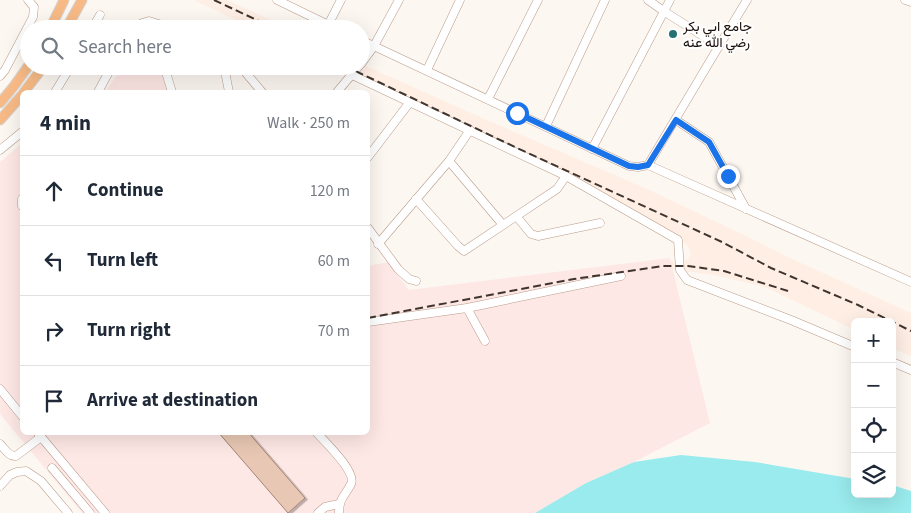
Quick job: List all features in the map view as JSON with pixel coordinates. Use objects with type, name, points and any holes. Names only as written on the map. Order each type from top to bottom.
[{"type":"main road","points":[[54,20],[64,0]]},
{"type":"main road","points":[[71,20],[82,0]]},
{"type":"main road","points":[[0,103],[22,75]]},
{"type":"main road","points":[[26,90],[37,75]]},
{"type":"main road","points":[[0,120],[20,97]]},
{"type":"street","points":[[28,0],[34,8],[32,20]]},
{"type":"street","points":[[330,20],[341,0]]},
{"type":"street","points":[[370,51],[399,0]]},
{"type":"street","points":[[427,70],[460,0]]},
{"type":"street","points":[[488,99],[538,0]]},
{"type":"street","points":[[546,126],[605,0]]},
{"type":"street","points":[[648,0],[718,46]]},
{"type":"street","points":[[592,149],[670,0]]},
{"type":"street","points":[[648,165],[747,0]]},
{"type":"street","points":[[905,0],[911,2]]},
{"type":"street","points":[[281,1],[320,20]]},
{"type":"street","points":[[97,20],[100,15]]},
{"type":"street","points":[[0,76],[20,42]]},
{"type":"street","points":[[370,44],[629,166],[648,165],[911,282]]},
{"type":"street","points":[[56,90],[65,75]]},
{"type":"street","points":[[99,90],[107,75]]},
{"type":"street","points":[[167,75],[171,90]]},
{"type":"street","points":[[226,75],[230,90]]},
{"type":"street","points":[[248,75],[260,90]]},
{"type":"street","points":[[339,90],[352,75],[566,176],[678,240],[680,270],[687,280],[851,345]]},
{"type":"street","points":[[370,154],[410,102]]},
{"type":"street","points":[[676,120],[709,142],[746,209]]},
{"type":"street","points":[[378,244],[449,161],[470,130]]},
{"type":"street","points":[[0,150],[20,135]]},
{"type":"street","points":[[449,161],[503,225]]},
{"type":"street","points":[[416,199],[462,251],[517,217],[557,189],[566,176]]},
{"type":"street","points":[[517,217],[530,234],[538,236],[600,223]]},
{"type":"street","points":[[370,231],[398,269],[409,279],[416,281]]},
{"type":"street","points":[[370,322],[467,308],[621,276]]},
{"type":"street","points":[[467,308],[485,341]]},
{"type":"street","points":[[894,363],[911,370]]},
{"type":"street","points":[[0,389],[20,414]]},
{"type":"street","points":[[0,444],[12,457],[16,456],[39,435],[105,513]]},
{"type":"street","points":[[319,435],[351,475],[352,482],[339,504],[339,513]]},
{"type":"street","points":[[52,468],[90,513]]},
{"type":"street","points":[[0,486],[10,475],[26,471],[41,481],[68,513]]},
{"type":"street","points":[[318,513],[325,507],[339,504]]},
{"type":"shaded area","points":[[194,0],[227,0],[270,20],[236,20]]},
{"type":"shaded area","points":[[370,68],[647,189],[790,258],[911,313],[911,356],[896,350],[896,318],[851,318],[851,328],[765,287],[714,275],[669,269],[657,262],[688,260],[691,254],[689,247],[684,242],[629,209],[358,76],[370,75]]},
{"type":"shaded area","points":[[117,75],[162,75],[167,90],[106,90]]},
{"type":"shaded area","points":[[20,145],[20,435],[370,435],[370,266],[388,262],[409,290],[670,258],[710,423],[634,462],[586,483],[535,513],[82,513],[0,414],[0,162]]},
{"type":"water","points":[[681,455],[755,462],[851,478],[851,498],[896,498],[896,486],[911,491],[911,513],[535,513],[586,483],[634,462]]},
{"type":"building","points":[[221,435],[251,435],[305,498],[288,513]]},
{"type":"railway","points":[[214,0],[257,20]]},
{"type":"railway","points":[[364,75],[722,242],[771,268],[858,305],[911,331]]},
{"type":"railway","points":[[370,318],[574,279],[663,266],[688,266],[724,271],[788,291]]},
{"type":"place","name":"جامع ابي بكر رضي الله عنه","points":[[673,34]]},
{"type":"route","points":[[517,113],[629,166],[638,167],[648,165],[676,120],[709,142],[728,176]]}]
